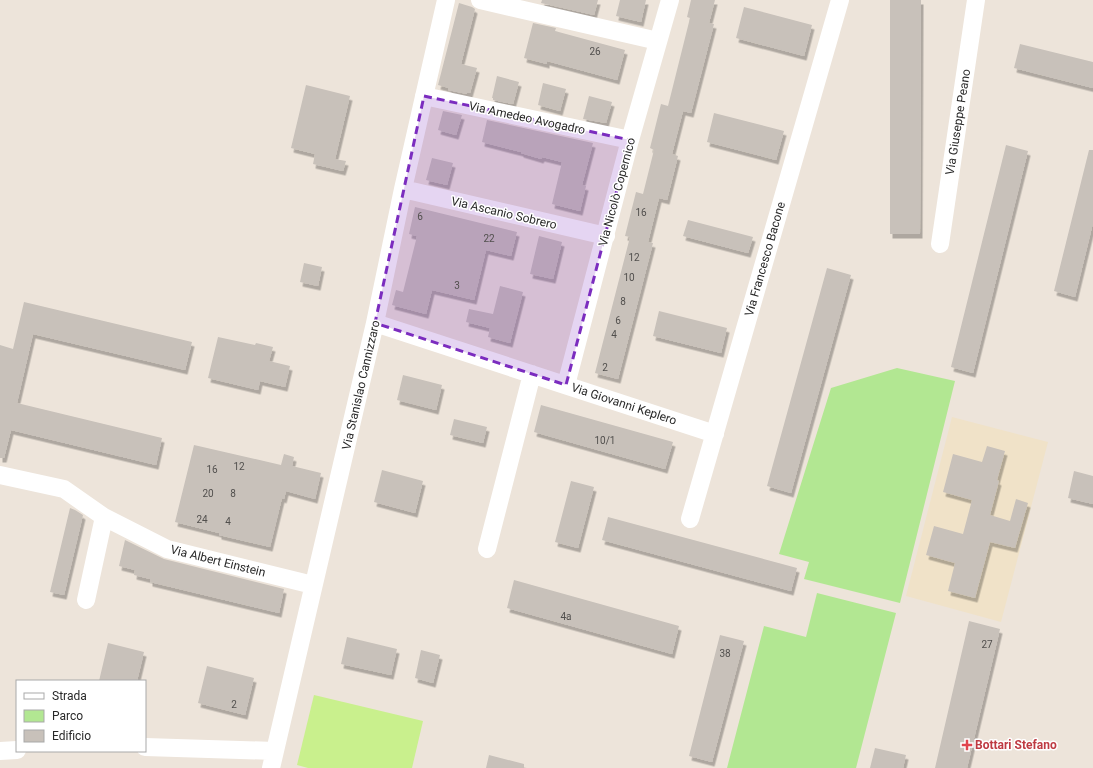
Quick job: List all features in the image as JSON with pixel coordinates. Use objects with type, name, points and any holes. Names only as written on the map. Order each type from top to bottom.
[{"type":"street","name":"Via Stanislao Cannizzaro","points":[[273,760],[375,323],[403,189],[446,0]]},
{"type":"street","points":[[480,0],[658,41]]},
{"type":"street","name":"Via Nicolò Copernico","points":[[566,385],[630,140],[670,0]]},
{"type":"street","name":"Via Francesco Bacone","points":[[690,519],[840,0]]},
{"type":"street","name":"Via Giuseppe Peano","points":[[940,244],[976,0]]},
{"type":"street","name":"Via Amedeo Avogadro","points":[[424,96],[630,140]]},
{"type":"street","name":"Via Ascanio Sobrero","points":[[403,189],[606,236]]},
{"type":"street","name":"Via Giovanni Keplero","points":[[375,323],[715,434]]},
{"type":"street","points":[[487,549],[532,374]]},
{"type":"street","name":"Via Albert Einstein","points":[[0,475],[64,489],[104,517],[167,549],[313,585]]},
{"type":"street","points":[[86,600],[104,517]]},
{"type":"street","points":[[146,747],[273,760]]},
{"type":"street","points":[[0,750],[16,750]]},
{"type":"highlighted area","points":[[424,96],[630,140],[566,385],[375,323]]},
{"type":"shaded area","points":[[952,417],[1048,442],[1001,622],[906,596]]},
{"type":"green space","points":[[897,368],[955,381],[900,603],[804,579],[809,562],[779,554],[831,388]]},
{"type":"green space","points":[[817,593],[896,613],[856,768],[727,768],[764,626],[806,637]]},
{"type":"green space","points":[[314,695],[423,721],[412,768],[308,768],[297,765]]},
{"type":"building","points":[[542,0],[598,0],[594,15],[541,3]]},
{"type":"building","points":[[620,0],[646,0],[641,22],[616,16]]},
{"type":"building","points":[[691,0],[715,0],[709,23],[714,24],[691,113],[683,111],[672,154],[678,156],[667,200],[659,198],[648,242],[653,243],[618,379],[595,373],[630,237],[625,236],[636,192],[643,194],[654,150],[650,148],[661,104],[668,106],[690,18],[687,17]]},
{"type":"building","points":[[890,0],[921,0],[920,234],[890,234]]},
{"type":"building","points":[[459,3],[475,9],[461,64],[477,68],[470,93],[467,94],[448,90],[449,88],[438,85]]},
{"type":"building","points":[[744,7],[812,25],[804,56],[736,38]]},
{"type":"building","points":[[533,23],[556,28],[555,31],[625,50],[617,80],[547,61],[547,64],[524,58]]},
{"type":"building","points":[[1020,44],[1093,62],[1093,88],[1014,68]]},
{"type":"building","points":[[497,76],[519,82],[513,104],[493,100],[492,98]]},
{"type":"building","points":[[543,83],[566,89],[560,111],[538,105]]},
{"type":"building","points":[[306,85],[350,96],[335,159],[346,161],[343,171],[313,164],[315,154],[291,148]]},
{"type":"building","points":[[589,96],[612,102],[606,123],[583,119]]},
{"type":"building","points":[[443,111],[462,115],[456,135],[438,130]]},
{"type":"building","points":[[714,113],[784,131],[776,160],[707,142]]},
{"type":"building","points":[[487,120],[593,143],[582,185],[586,186],[580,211],[552,204],[562,162],[542,157],[541,159],[482,142]]},
{"type":"building","points":[[1006,145],[1028,151],[973,373],[951,367]]},
{"type":"building","points":[[1089,150],[1093,150],[1093,223],[1075,297],[1054,291]]},
{"type":"building","points":[[432,158],[453,163],[447,185],[426,180]]},
{"type":"building","points":[[415,207],[517,232],[511,256],[486,250],[474,300],[432,290],[426,314],[392,305],[396,290],[403,292],[417,236],[409,234]]},
{"type":"building","points":[[688,220],[753,237],[748,253],[683,236]]},
{"type":"building","points":[[539,236],[562,242],[553,279],[530,274]]},
{"type":"building","points":[[304,263],[322,267],[318,286],[300,282]]},
{"type":"building","points":[[827,268],[851,275],[791,493],[767,486]]},
{"type":"building","points":[[500,286],[523,292],[510,343],[488,337],[490,328],[466,322],[469,309],[493,314]]},
{"type":"building","points":[[24,302],[192,342],[185,370],[33,334],[17,403],[162,438],[156,465],[11,430],[4,458],[0,458],[0,345],[13,349]]},
{"type":"building","points":[[659,311],[727,328],[721,353],[653,336]]},
{"type":"building","points":[[218,337],[255,345],[256,343],[273,347],[269,361],[290,366],[285,387],[260,381],[258,390],[208,378]]},
{"type":"building","points":[[403,375],[442,385],[436,410],[397,400]]},
{"type":"building","points":[[541,405],[673,442],[665,469],[534,432]]},
{"type":"building","points":[[454,419],[487,427],[483,443],[450,435]]},
{"type":"building","points":[[194,445],[281,465],[284,454],[294,457],[292,466],[321,473],[315,499],[286,491],[284,499],[282,498],[270,547],[219,535],[219,533],[175,522]]},
{"type":"building","points":[[987,446],[1005,451],[990,515],[1010,521],[1016,499],[1028,503],[1015,548],[990,542],[975,598],[948,591],[955,563],[926,555],[934,526],[963,534],[972,500],[943,492],[953,454],[982,462]]},
{"type":"building","points":[[382,470],[423,481],[415,513],[374,502]]},
{"type":"building","points":[[1074,471],[1093,476],[1093,504],[1068,498]]},
{"type":"building","points":[[571,481],[594,487],[578,548],[555,542]]},
{"type":"building","points":[[70,508],[83,515],[64,595],[50,592]]},
{"type":"building","points":[[608,517],[797,568],[791,591],[602,540]]},
{"type":"building","points":[[125,540],[164,559],[284,589],[279,613],[150,582],[150,579],[134,575],[135,570],[119,566]]},
{"type":"building","points":[[514,580],[679,626],[672,654],[507,608]]},
{"type":"building","points":[[969,621],[1000,629],[967,768],[935,768]]},
{"type":"building","points":[[720,635],[744,641],[712,762],[689,756]]},
{"type":"building","points":[[347,637],[397,649],[391,675],[341,664]]},
{"type":"building","points":[[108,643],[144,652],[137,680],[99,680]]},
{"type":"building","points":[[421,650],[440,655],[433,683],[415,678]]},
{"type":"building","points":[[207,666],[254,678],[245,715],[198,703]]},
{"type":"building","points":[[875,748],[906,755],[903,768],[870,768]]},
{"type":"building","points":[[489,755],[524,764],[524,768],[486,768]]},
{"type":"place","name":"Bottari Stefano","points":[[967,745]]}]
